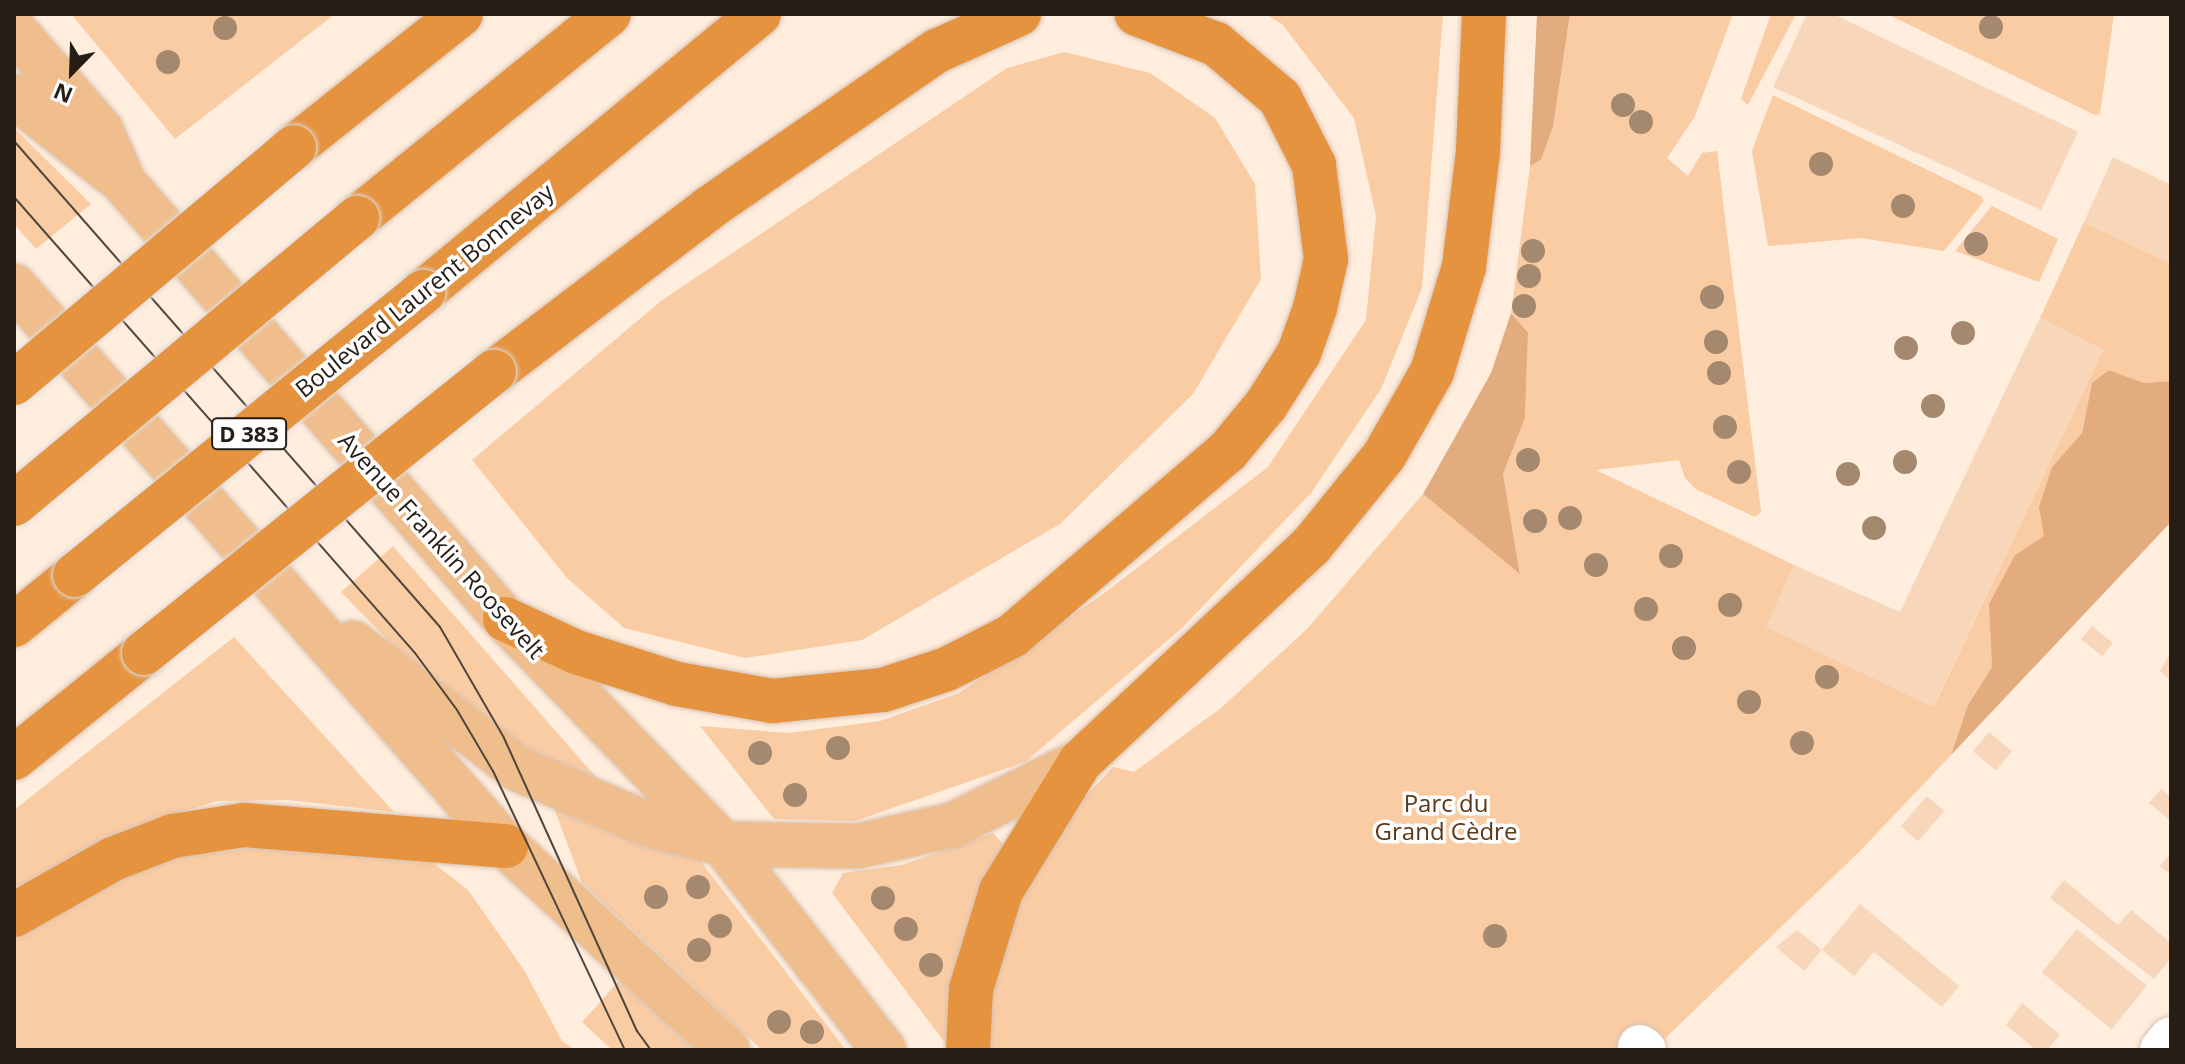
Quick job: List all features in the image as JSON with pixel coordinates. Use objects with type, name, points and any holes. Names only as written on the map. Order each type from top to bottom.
[{"type":"highway","points":[[14,383],[294,147],[461,14]]},
{"type":"highway","points":[[14,504],[357,218],[609,14]]},
{"type":"highway","name":"Boulevard Laurent Bonnevay","points":[[14,625],[759,14]]},
{"type":"highway","points":[[690,72],[786,14]]},
{"type":"highway","points":[[14,758],[494,372],[709,208],[937,51],[1019,14]]},
{"type":"highway","points":[[505,619],[576,652],[677,684],[772,701],[883,690],[947,669],[1012,636],[1227,452],[1266,405],[1299,353],[1315,308],[1326,259],[1314,165],[1280,98],[1216,44],[1137,14]]},
{"type":"highway","points":[[968,1050],[971,989],[1001,891],[1080,762],[1311,546],[1384,456],[1432,372],[1464,267],[1478,151],[1484,14]]},
{"type":"highway","points":[[14,352],[124,288]]},
{"type":"highway","points":[[14,915],[113,859],[173,836],[244,825],[506,846]]},
{"type":"main road","name":"Avenue Franklin Roosevelt","points":[[14,30],[101,130],[124,183],[505,619],[723,844],[884,1050]]},
{"type":"main road","points":[[14,96],[124,183]]},
{"type":"main road","points":[[14,286],[506,846],[728,1050]]},
{"type":"main road","points":[[267,574],[518,769],[645,823],[723,844],[858,846],[940,828],[1080,762]]},
{"type":"street","points":[[2162,1050],[2171,1039]]},
{"type":"green space","points":[[71,14],[335,14],[175,139]]},
{"type":"green space","points":[[1265,14],[1443,14],[1422,288],[1381,389],[1311,493],[1182,628],[1025,762],[855,821],[774,819],[700,726],[789,733],[880,721],[959,693],[1103,594],[1268,467],[1366,320],[1376,216],[1354,118],[1282,24]]},
{"type":"green space","name":"Parc du Grand Cèdre","points":[[1570,14],[1733,14],[1695,116],[1667,158],[1688,176],[1702,153],[1717,151],[1761,512],[1755,517],[1697,490],[1685,478],[1679,460],[1596,470],[1794,565],[1767,627],[1934,706],[2103,350],[2040,318],[2084,222],[2171,264],[2171,381],[2144,383],[2109,370],[2092,384],[2082,433],[2052,467],[2044,536],[2015,555],[1991,636],[1992,667],[1968,705],[1951,755],[1859,852],[1653,1050],[986,1050],[986,1004],[1008,917],[1081,801],[1113,767],[1134,772],[1221,708],[1308,628],[1423,494],[1520,573],[1503,474],[1525,418],[1528,334],[1511,313],[1530,166],[1541,160],[1553,127]]},
{"type":"green space","points":[[1771,14],[1796,14],[1748,105],[1741,99]]},
{"type":"green space","points":[[1887,14],[2114,14],[2100,114],[2095,115]]},
{"type":"green space","points":[[1064,52],[1150,73],[1215,118],[1255,184],[1261,279],[1193,394],[1060,524],[862,640],[745,658],[624,628],[567,578],[472,460],[661,301],[1007,68]]},
{"type":"green space","points":[[1773,95],[1981,196],[1984,201],[1944,251],[1861,238],[1768,246],[1752,151]]},
{"type":"green space","points":[[14,128],[91,204],[36,249],[14,224]]},
{"type":"green space","points":[[1992,206],[2058,239],[2039,282],[1955,251]]},
{"type":"green space","points":[[393,546],[611,794],[554,769],[417,670],[341,592]]},
{"type":"green space","points":[[234,637],[394,812],[289,800],[217,801],[137,826],[14,888],[14,810]]},
{"type":"green space","points":[[554,808],[695,854],[846,1050],[762,1050],[582,883]]},
{"type":"green space","points":[[993,833],[1003,844],[973,905],[957,958],[946,1044],[832,893],[843,873],[902,865]]},
{"type":"green space","points":[[254,848],[332,848],[432,862],[468,890],[524,970],[562,1041],[575,1050],[14,1050],[14,928],[112,874],[182,856]]},
{"type":"green space","points":[[619,981],[693,1050],[610,1048],[582,1022]]},
{"type":"shaded area","points":[[1537,14],[1570,14],[1553,127],[1541,160],[1530,166]]},
{"type":"shaded area","points":[[1511,313],[1528,333],[1525,418],[1503,474],[1520,574],[1423,494],[1491,373]]},
{"type":"shaded area","points":[[2109,370],[2144,383],[2171,381],[2171,522],[1951,755],[1968,705],[1992,667],[1989,604],[2015,555],[2044,536],[2039,507],[2052,467],[2082,433],[2092,383]]},
{"type":"building","points":[[1807,14],[1833,14],[2078,132],[2041,210],[1773,87]]},
{"type":"building","points":[[2113,157],[2171,185],[2171,264],[2084,222]]},
{"type":"building","points":[[2040,318],[2103,350],[1933,707],[1766,627],[1794,565],[1900,612]]},
{"type":"building","points":[[2092,626],[2113,643],[2102,656],[2081,639]]},
{"type":"building","points":[[2171,652],[2171,681],[2160,671]]},
{"type":"building","points":[[1989,732],[2012,751],[1996,770],[1973,751]]},
{"type":"building","points":[[2161,789],[2171,797],[2171,821],[2149,803]]},
{"type":"building","points":[[1927,796],[1944,811],[1918,841],[1901,826]]},
{"type":"building","points":[[2171,853],[2171,875],[2160,866]]},
{"type":"building","points":[[2064,880],[2118,925],[2131,910],[2171,943],[2171,958],[2154,979],[2050,898]]},
{"type":"building","points":[[1860,904],[1959,986],[1942,1007],[1874,952],[1854,976],[1822,950]]},
{"type":"building","points":[[2077,929],[2147,986],[2112,1029],[2042,973]]},
{"type":"building","points":[[1797,930],[1822,950],[1804,971],[1776,947]]},
{"type":"building","points":[[2022,1003],[2060,1035],[2047,1050],[2036,1050],[2006,1025]]},
{"type":"tram line","points":[[14,141],[440,627],[504,738],[637,1031],[651,1050]]},
{"type":"tram line","points":[[14,197],[415,653],[457,710],[493,771],[625,1050]]}]
